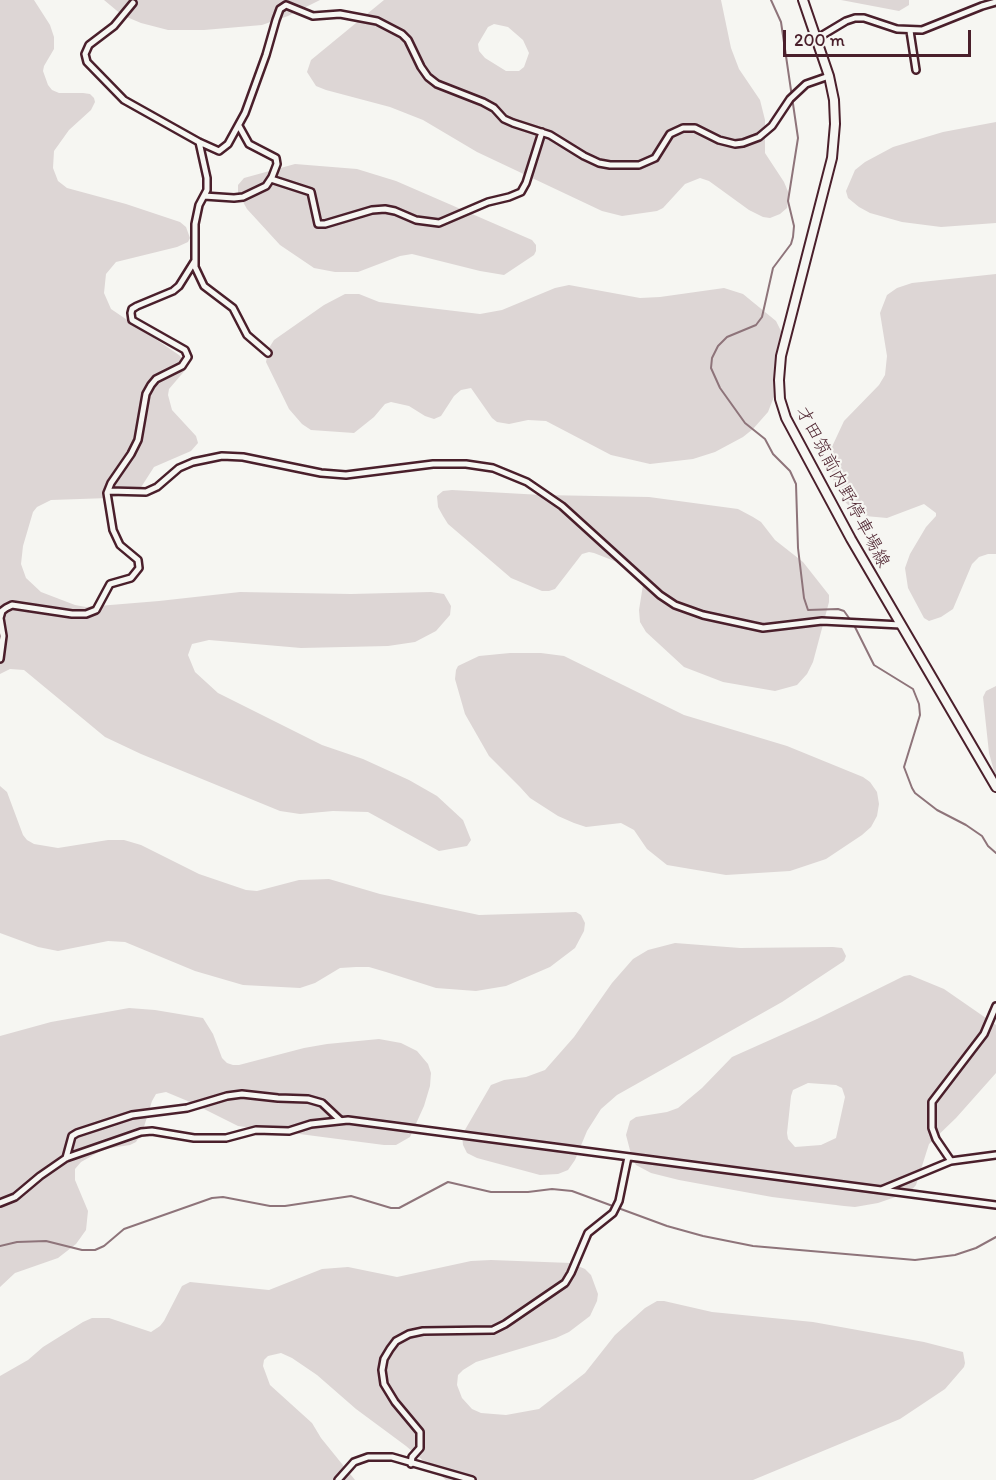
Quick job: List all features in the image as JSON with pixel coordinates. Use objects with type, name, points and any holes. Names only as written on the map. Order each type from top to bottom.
[{"type":"main road","name":"才田筑前内野停車場線","points":[[803,0],[829,76],[834,100],[835,124],[832,158],[781,356],[780,399],[786,418],[808,461],[996,787]]},
{"type":"street","points":[[134,3],[114,26],[89,45],[85,54],[87,62],[124,100],[219,151],[228,144],[239,126],[266,55],[280,9],[286,5],[313,16],[340,14],[377,21],[402,34],[408,40],[421,67],[437,84],[483,102],[513,123],[542,132],[599,163],[610,165],[639,165],[655,158],[670,134],[683,128],[695,128],[719,140],[735,144],[759,137],[772,126],[790,99],[806,84],[829,76]]},
{"type":"street","points":[[816,39],[855,18],[864,18],[897,29],[922,30],[982,6],[996,3]]},
{"type":"street","points":[[910,31],[916,70]]},
{"type":"street","points":[[204,196],[243,197],[266,186],[271,179],[277,164],[276,158],[249,144],[239,126]]},
{"type":"street","points":[[271,179],[311,192],[318,224],[372,210],[385,210],[395,211],[416,220],[439,224],[488,202],[521,192],[542,132]]},
{"type":"street","points":[[199,142],[207,178],[207,190],[199,205],[195,224],[194,262],[204,286],[233,308],[247,335],[268,353]]},
{"type":"street","points":[[0,659],[3,636],[0,618],[2,611],[6,608],[12,605],[86,614],[96,610],[110,584],[131,578],[139,568],[138,560],[120,544],[113,530],[107,497],[111,483],[138,440],[146,394],[151,385],[156,378],[182,366],[188,357],[185,350],[132,320],[132,309],[173,291],[179,286],[194,262]]},
{"type":"street","points":[[109,491],[146,492],[157,487],[179,468],[193,462],[222,456],[243,457],[321,473],[346,475],[433,464],[465,464],[493,468],[527,482],[562,507],[660,595],[675,605],[703,615],[764,628],[822,621],[901,625]]},
{"type":"street","points":[[951,1161],[936,1139],[932,1128],[932,1102],[984,1034],[996,1006]]},
{"type":"street","points":[[66,1158],[72,1136],[77,1133],[132,1115],[187,1108],[227,1095],[308,1099],[322,1103],[340,1120]]},
{"type":"street","points":[[0,1203],[15,1197],[66,1158],[141,1132],[152,1131],[194,1138],[226,1138],[256,1130],[289,1131],[310,1124],[340,1120],[996,1205]]},
{"type":"street","points":[[880,1191],[951,1161],[996,1155]]},
{"type":"street","points":[[411,1464],[412,1457],[420,1449],[420,1432],[395,1402],[384,1384],[382,1370],[384,1359],[390,1349],[396,1341],[423,1330],[493,1330],[565,1283],[588,1233],[613,1213],[619,1201],[628,1156]]},
{"type":"street","points":[[338,1480],[354,1462],[368,1457],[392,1457],[472,1480]]},
{"type":"shaded area","points":[[0,0],[34,0],[50,25],[54,37],[54,49],[43,71],[52,90],[59,93],[90,94],[94,98],[95,102],[91,110],[69,130],[54,151],[53,168],[58,181],[67,188],[180,222],[186,227],[190,238],[188,242],[177,247],[116,262],[106,274],[104,293],[111,309],[186,362],[187,368],[169,389],[168,395],[172,410],[196,436],[198,443],[191,451],[154,467],[138,492],[109,498],[51,500],[37,507],[33,512],[23,546],[21,564],[26,578],[41,592],[86,607],[240,592],[351,594],[431,592],[444,594],[451,606],[450,615],[436,631],[415,642],[388,646],[301,648],[209,640],[192,644],[188,655],[195,672],[218,693],[322,745],[363,759],[437,796],[463,820],[471,840],[467,846],[439,851],[368,812],[333,811],[300,814],[280,811],[105,737],[24,670],[10,669],[0,674]]},
{"type":"shaded area","points":[[104,0],[320,0],[288,16],[262,25],[204,30],[168,30],[122,15]]},
{"type":"shaded area","points":[[384,0],[721,0],[731,48],[739,69],[760,100],[765,120],[765,153],[789,194],[787,208],[770,218],[763,217],[749,210],[709,181],[700,178],[685,184],[663,208],[657,211],[622,216],[602,211],[477,152],[423,120],[390,107],[316,86],[307,72],[311,60]],"holes":[[[494,24],[508,27],[523,40],[529,53],[524,67],[519,71],[506,71],[485,58],[479,51],[478,44],[488,27]]]},
{"type":"shaded area","points":[[841,0],[909,0],[909,5],[899,11]]},
{"type":"shaded area","points":[[996,122],[996,223],[941,227],[902,222],[870,213],[848,198],[846,191],[855,170],[893,147],[943,132]]},
{"type":"shaded area","points":[[295,164],[357,169],[396,181],[532,240],[536,245],[536,251],[534,255],[504,275],[412,254],[400,256],[358,272],[335,272],[314,268],[280,245],[247,209],[238,193],[238,185],[244,178]]},
{"type":"shaded area","points":[[996,274],[996,554],[979,557],[972,564],[953,609],[929,621],[924,618],[908,588],[905,568],[910,554],[936,513],[924,504],[887,518],[865,516],[856,512],[845,502],[834,482],[829,459],[830,451],[844,421],[879,385],[885,375],[887,356],[880,313],[887,295],[897,288],[912,283]]},
{"type":"shaded area","points":[[569,285],[640,298],[724,288],[743,294],[776,321],[782,333],[777,389],[768,412],[743,437],[715,452],[693,459],[650,464],[611,455],[546,421],[528,420],[509,424],[497,422],[471,388],[461,390],[454,396],[441,416],[434,419],[409,406],[391,402],[385,404],[374,417],[354,433],[311,430],[302,424],[289,409],[266,362],[269,348],[274,340],[324,305],[345,294],[359,294],[379,302],[480,314],[502,310],[555,288]]},
{"type":"shaded area","points":[[443,491],[542,495],[649,497],[738,509],[761,522],[775,540],[803,562],[829,595],[813,662],[807,674],[797,685],[775,691],[723,682],[684,667],[646,632],[640,622],[639,610],[643,585],[641,578],[627,566],[589,552],[582,554],[555,589],[549,591],[542,591],[511,578],[448,524],[438,507],[437,496]]},
{"type":"shaded area","points":[[510,653],[564,656],[684,715],[787,746],[863,777],[877,792],[879,804],[877,816],[871,827],[862,835],[826,859],[790,871],[726,875],[667,865],[647,849],[634,830],[621,823],[586,827],[558,816],[530,798],[489,756],[465,714],[455,679],[456,670],[458,666],[479,656]]},
{"type":"shaded area","points":[[996,686],[996,778],[989,753],[983,697],[986,691]]},
{"type":"shaded area","points":[[0,786],[7,792],[23,835],[34,844],[58,848],[108,840],[124,840],[141,845],[199,874],[246,890],[257,891],[299,880],[329,879],[380,894],[479,915],[576,912],[581,915],[585,923],[584,931],[575,948],[550,967],[506,986],[476,991],[436,988],[369,967],[340,968],[315,983],[300,988],[243,985],[195,971],[125,942],[108,941],[58,951],[38,947],[0,933]]},
{"type":"shaded area","points":[[675,943],[740,948],[833,947],[842,948],[846,956],[844,961],[782,1002],[617,1095],[601,1109],[587,1131],[575,1160],[568,1170],[558,1174],[540,1175],[477,1158],[467,1153],[462,1135],[491,1085],[545,1070],[574,1037],[612,983],[633,959],[648,950]]},
{"type":"shaded area","points":[[910,975],[944,989],[996,1025],[996,1073],[929,1144],[916,1185],[910,1192],[878,1203],[855,1207],[844,1206],[772,1197],[679,1180],[651,1173],[636,1165],[626,1135],[630,1121],[636,1117],[678,1108],[702,1088],[732,1057],[817,1019]],"holes":[[[808,1083],[836,1085],[842,1088],[845,1097],[836,1138],[821,1145],[795,1147],[788,1139],[787,1133],[793,1090]]]},
{"type":"shaded area","points":[[129,1008],[203,1018],[213,1034],[222,1058],[233,1065],[327,1044],[379,1039],[401,1043],[417,1051],[428,1064],[431,1073],[430,1086],[410,1137],[396,1145],[238,1126],[166,1092],[156,1094],[143,1130],[136,1142],[104,1149],[81,1162],[75,1169],[75,1180],[88,1211],[86,1230],[76,1244],[58,1258],[15,1273],[0,1287],[0,1036],[51,1022]]},
{"type":"shaded area","points":[[471,1261],[571,1263],[585,1269],[591,1275],[598,1294],[590,1316],[569,1332],[476,1362],[458,1375],[457,1385],[462,1398],[472,1409],[481,1413],[506,1415],[539,1409],[585,1373],[615,1335],[645,1308],[657,1301],[712,1312],[813,1322],[924,1342],[963,1352],[965,1363],[945,1389],[900,1419],[753,1480],[446,1480],[317,1375],[281,1353],[268,1356],[264,1360],[263,1366],[270,1385],[312,1423],[321,1438],[355,1480],[0,1480],[0,1376],[28,1360],[43,1347],[83,1322],[92,1318],[109,1318],[151,1332],[164,1321],[182,1286],[190,1282],[269,1290],[322,1269],[348,1267],[397,1277]]},
{"type":"waterway","points":[[771,0],[781,22],[798,138],[788,201],[794,226],[793,237],[791,244],[773,268],[762,317],[756,325],[727,337],[718,346],[712,358],[711,368],[720,388],[745,423],[765,439],[773,454],[790,471],[796,484],[798,548],[804,598],[808,610],[838,609],[844,611],[854,625],[874,665],[913,689],[919,704],[920,715],[904,767],[912,788],[937,810],[982,836],[996,853]]},
{"type":"waterway","points":[[0,1246],[17,1242],[46,1241],[82,1250],[95,1250],[104,1246],[124,1229],[212,1198],[223,1197],[270,1206],[285,1206],[351,1196],[391,1208],[399,1208],[448,1182],[491,1192],[528,1192],[552,1189],[572,1191],[667,1226],[753,1246],[915,1260],[955,1255],[976,1248],[996,1237]]}]
